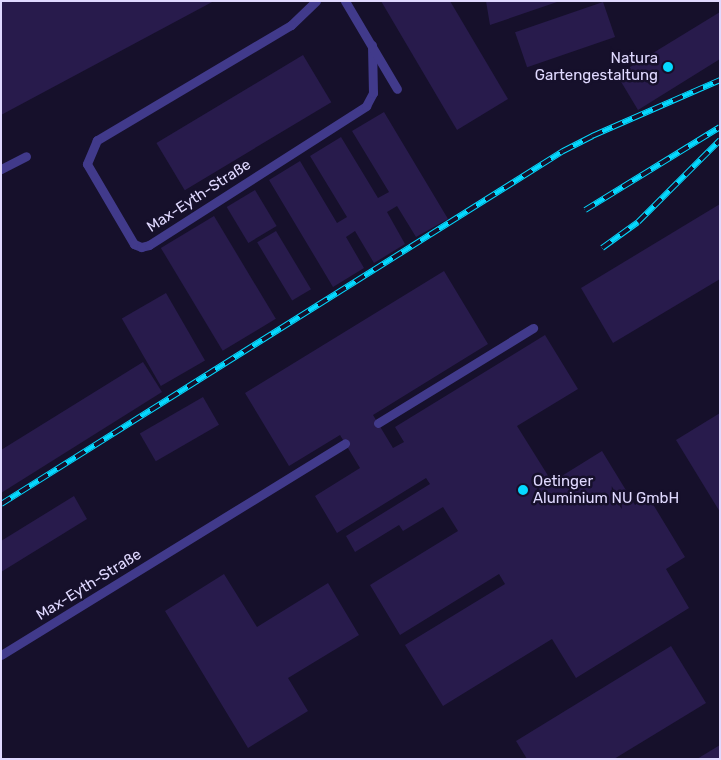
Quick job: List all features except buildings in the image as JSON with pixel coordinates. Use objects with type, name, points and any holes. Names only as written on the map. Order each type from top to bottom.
[{"type":"lane","name":"Max-Eyth-Straße","points":[[316,1],[291,25],[97,140],[87,164],[134,244],[141,247],[149,245],[366,106],[373,94],[372,45]]},
{"type":"lane","points":[[345,1],[397,89]]},
{"type":"lane","points":[[1,169],[26,156]]},
{"type":"lane","points":[[378,423],[533,328]]},
{"type":"lane","name":"Max-Eyth-Straße","points":[[1,655],[345,443]]},
{"type":"railway","points":[[1,504],[563,151],[592,136],[720,80]]},
{"type":"railway","points":[[585,210],[720,127]]},
{"type":"railway","points":[[602,248],[638,222],[720,140]]},
{"type":"place","name":"Natura Gartengestaltung","points":[[668,67]]},
{"type":"place","name":"Oetinger Aluminium NU GmbH","points":[[523,490]]}]
